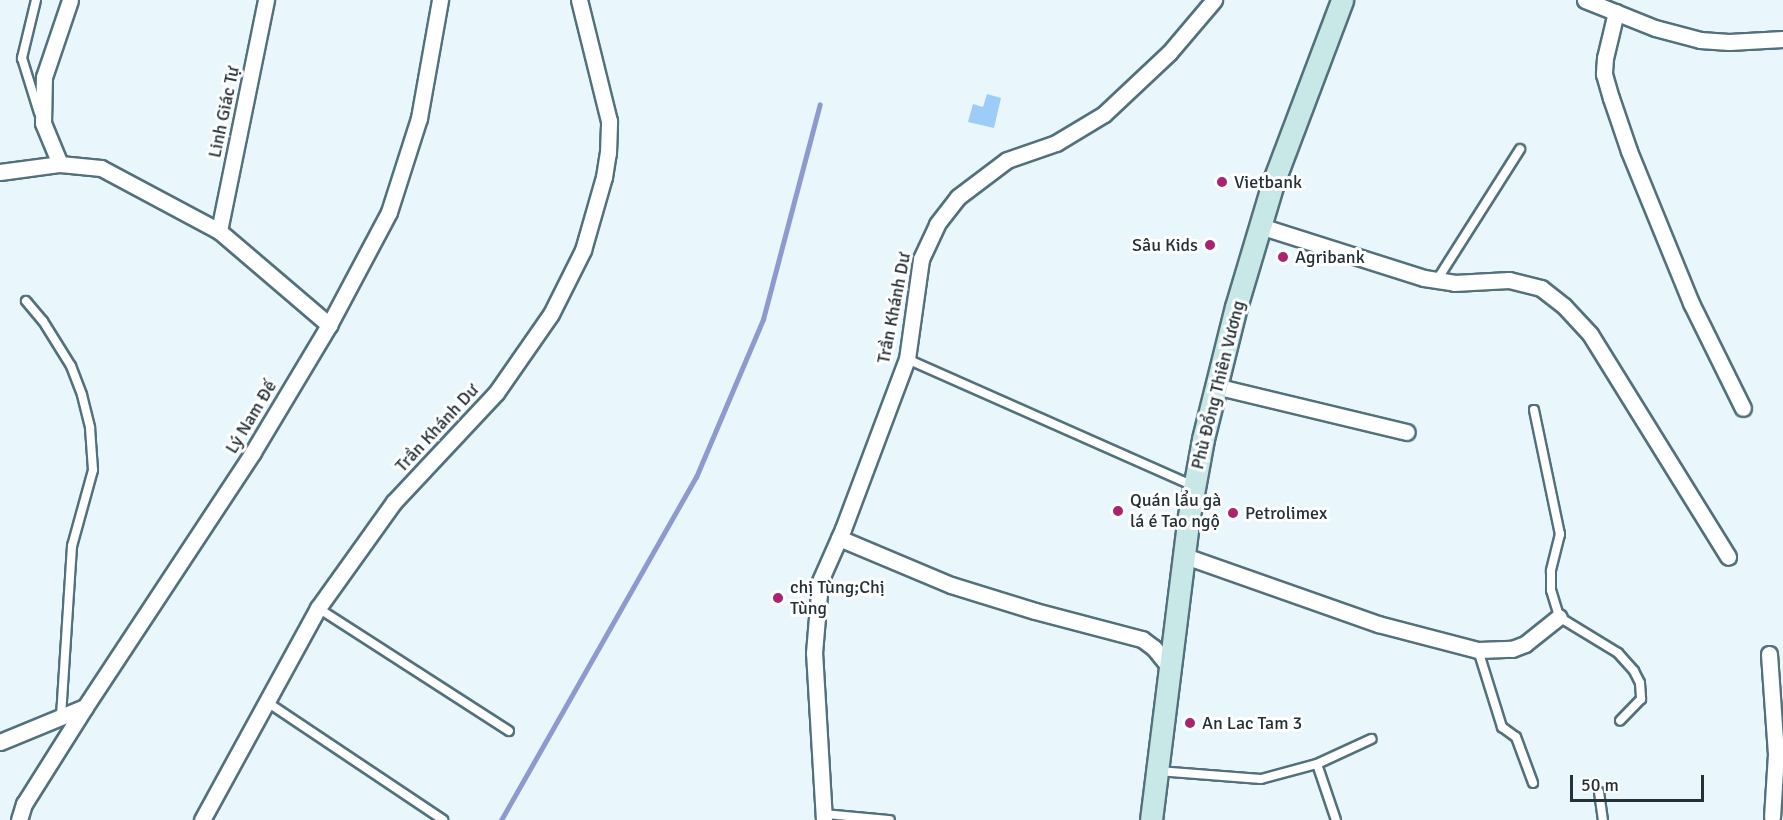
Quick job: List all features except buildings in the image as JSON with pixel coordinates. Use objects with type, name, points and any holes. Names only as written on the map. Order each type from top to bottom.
[{"type":"main road","name":"Phù Đổng Thiên Vương","points":[[1151,820],[1194,486],[1215,386],[1273,183],[1342,0]]},
{"type":"street","points":[[60,164],[43,123],[44,77],[70,0]]},
{"type":"street","name":"Linh Giác Tự","points":[[219,231],[267,0]]},
{"type":"street","name":"Lý Nam Đế","points":[[19,820],[24,804],[85,707],[184,560],[330,326],[389,212],[419,118],[440,0]]},
{"type":"street","name":"Trần Khánh Dư","points":[[202,820],[318,608],[394,502],[496,393],[551,314],[583,250],[609,153],[609,121],[579,0]]},
{"type":"street","name":"Trần Khánh Dư","points":[[825,817],[814,653],[815,614],[820,581],[839,538],[907,359],[921,259],[937,224],[958,197],[1007,160],[1056,143],[1104,114],[1169,53],[1214,0]]},
{"type":"street","points":[[1585,0],[1656,28],[1700,39],[1729,42],[1783,39]]},
{"type":"street","points":[[1616,12],[1605,58],[1604,74],[1611,98],[1636,170],[1691,303],[1743,408]]},
{"type":"street","points":[[0,172],[60,164],[101,168],[219,231],[330,326]]},
{"type":"street","points":[[1260,226],[1437,280],[1454,283],[1509,280],[1541,288],[1564,306],[1590,334],[1728,557]]},
{"type":"street","points":[[1215,386],[1407,432]]},
{"type":"street","points":[[839,538],[951,585],[1035,611],[1142,639],[1154,648],[1170,668]]},
{"type":"street","points":[[1185,556],[1378,624],[1478,650],[1512,650],[1525,644],[1559,617]]},
{"type":"street","points":[[1768,819],[1776,754],[1769,654]]},
{"type":"street","points":[[0,742],[85,707]]},
{"type":"lane","points":[[36,0],[22,58],[43,123]]},
{"type":"lane","points":[[1437,280],[1520,149]]},
{"type":"lane","points":[[26,301],[58,343],[70,366],[84,406],[93,470],[72,546],[61,715]]},
{"type":"lane","points":[[907,359],[1194,486]]},
{"type":"lane","points":[[1534,410],[1560,534],[1550,579],[1559,617],[1618,653],[1634,671],[1640,683],[1641,699],[1620,721]]},
{"type":"lane","points":[[318,608],[510,731]]},
{"type":"lane","points":[[1478,650],[1502,727],[1516,737],[1533,783]]},
{"type":"lane","points":[[266,701],[442,820]]},
{"type":"lane","points":[[1157,771],[1261,779],[1317,764],[1371,739]]},
{"type":"lane","points":[[1317,764],[1336,820]]},
{"type":"lane","points":[[1599,792],[1603,820]]},
{"type":"lane","points":[[825,817],[890,820]]},
{"type":"waterway","points":[[501,820],[696,477],[763,319],[820,104]]},
{"type":"place","name":"Vietbank","points":[[1222,182]]},
{"type":"place","name":"Sâu Kids","points":[[1210,245]]},
{"type":"place","name":"Agribank","points":[[1283,257]]},
{"type":"place","name":"Quán lẩu gà lá é Tao ngộ","points":[[1118,511]]},
{"type":"place","name":"Petrolimex","points":[[1233,513]]},
{"type":"place","name":"chị Tùng;Chị Tùng","points":[[778,598]]},
{"type":"place","name":"An Lac Tam 3","points":[[1190,723]]}]
